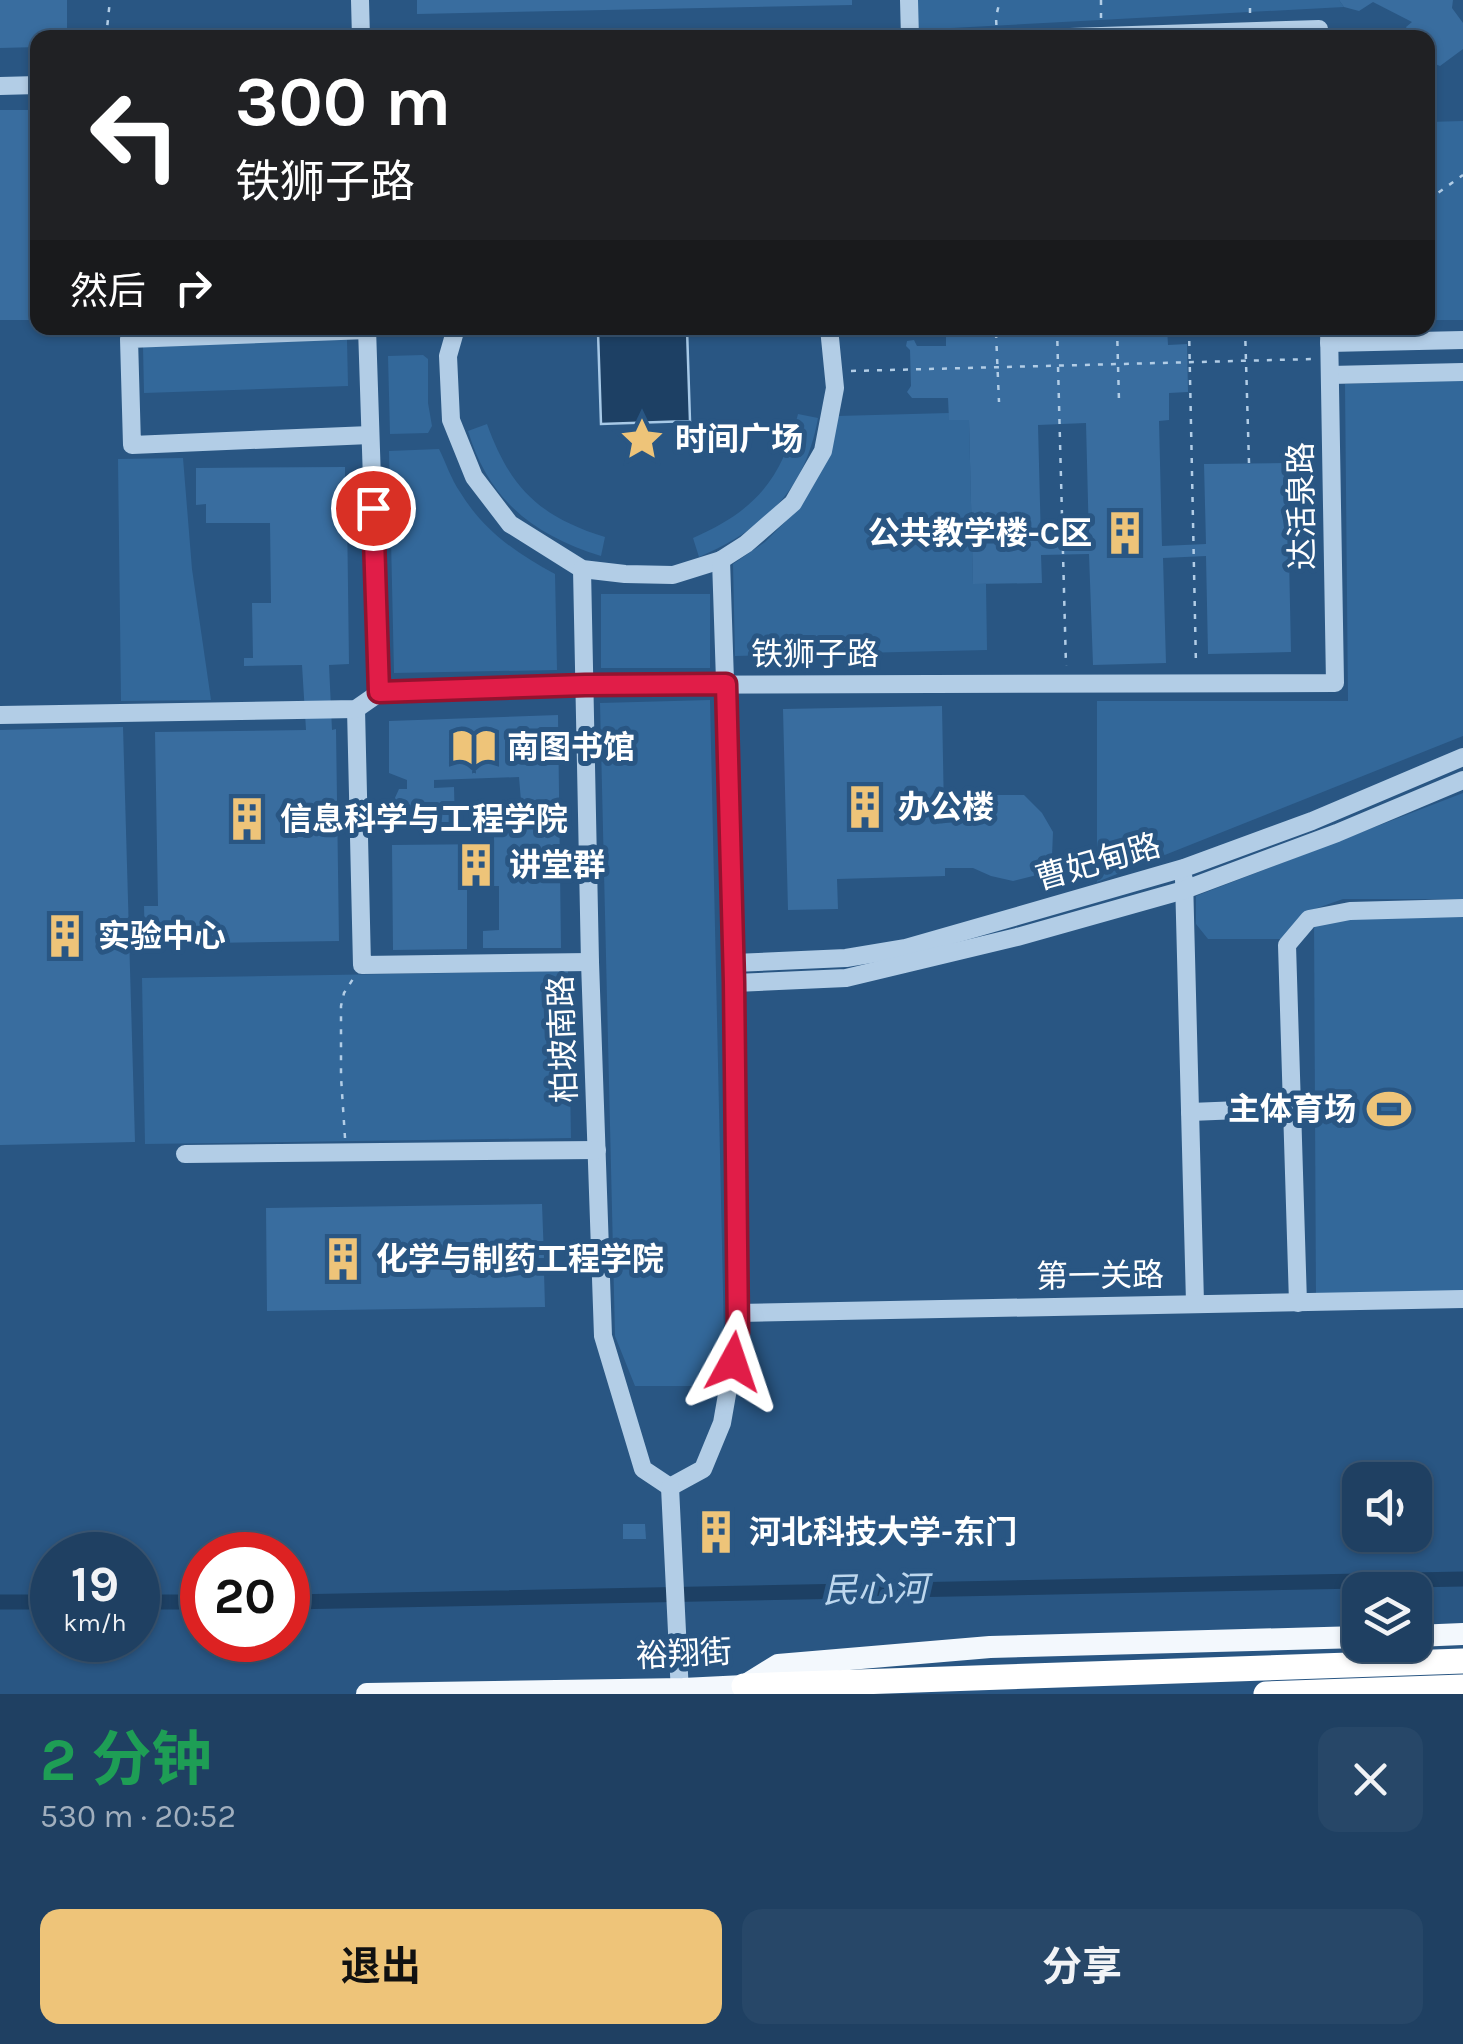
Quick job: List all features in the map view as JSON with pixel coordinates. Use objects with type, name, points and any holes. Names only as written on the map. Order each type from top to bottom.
[{"type":"highway","points":[[734,1690],[1463,1661]]},
{"type":"highway","points":[[1266,1694],[1463,1688]]},
{"type":"main road","points":[[1432,1635],[1463,1634]]},
{"type":"main road","name":"裕翔街","points":[[366,1694],[734,1690],[778,1665],[990,1647],[1342,1637]]},
{"type":"street","points":[[360,0],[361,30]]},
{"type":"street","points":[[909,0],[910,30]]},
{"type":"street","points":[[0,86],[30,85]]},
{"type":"street","points":[[209,335],[129,338],[132,445],[370,435]]},
{"type":"street","points":[[0,715],[356,709],[379,692],[368,335]]},
{"type":"street","points":[[454,335],[448,356],[451,420],[474,477],[510,524],[582,568],[673,575],[721,560],[793,503],[823,451],[835,388],[829,335]]},
{"type":"street","points":[[1329,351],[1463,340]]},
{"type":"street","points":[[1329,351],[1463,372]]},
{"type":"street","name":"达活泉路","points":[[1329,351],[1335,683]]},
{"type":"street","points":[[680,1691],[670,1487],[704,1470],[722,1423],[738,1332],[734,963],[721,560]]},
{"type":"street","name":"柏坡南路","points":[[582,568],[603,1336],[643,1469],[670,1487]]},
{"type":"street","name":"铁狮子路","points":[[379,692],[585,685],[1335,683]]},
{"type":"street","points":[[356,709],[362,965],[590,962]]},
{"type":"street","name":"曹妃甸路","points":[[734,963],[846,958],[906,948],[1184,868],[1312,821],[1463,757]]},
{"type":"street","name":"曹妃甸路","points":[[734,982],[846,978],[1017,938],[1184,890],[1337,833],[1463,780]]},
{"type":"street","points":[[1184,868],[1195,1304]]},
{"type":"street","points":[[1298,1302],[1288,944],[1309,919],[1350,910],[1463,908]]},
{"type":"street","points":[[1190,1112],[1294,1108]]},
{"type":"street","points":[[185,1154],[597,1150]]},
{"type":"street","name":"第一关路","points":[[738,1314],[1463,1299]]},
{"type":"path","points":[[107,30],[110,0]]},
{"type":"path","points":[[997,30],[1000,0]]},
{"type":"path","points":[[1101,0],[1102,30]]},
{"type":"path","points":[[1435,195],[1463,175]]},
{"type":"path","points":[[996,335],[999,402]]},
{"type":"path","points":[[1057,335],[1067,684]]},
{"type":"path","points":[[1117,335],[1119,402]]},
{"type":"path","points":[[1189,335],[1196,684]]},
{"type":"path","points":[[1245,335],[1249,464]]},
{"type":"path","points":[[833,372],[1246,361],[1329,351]]},
{"type":"path","points":[[346,1152],[341,1006],[344,993],[362,965]]},
{"type":"shaded area","points":[[912,0],[1339,0],[1344,7],[913,30]]},
{"type":"shaded area","points":[[1463,121],[1463,320],[1435,320],[1435,122]]},
{"type":"shaded area","points":[[598,335],[687,335],[690,421],[601,424]]},
{"type":"shaded area","points":[[347,339],[348,386],[144,393],[143,346]]},
{"type":"shaded area","points":[[423,355],[428,359],[432,426],[428,433],[390,434],[388,356]]},
{"type":"shaded area","points":[[1463,380],[1463,736],[1097,882],[1097,701],[1348,701],[1345,384]]},
{"type":"shaded area","points":[[949,413],[950,420],[969,420],[973,583],[986,584],[987,650],[735,656],[733,564],[765,542],[797,510],[837,416]]},
{"type":"shaded area","points":[[798,414],[818,418],[812,444],[792,487],[762,520],[699,557],[693,538],[733,516],[763,490],[784,457]]},
{"type":"shaded area","points":[[487,424],[517,483],[562,520],[605,537],[601,556],[535,526],[502,496],[477,456],[468,431]]},
{"type":"shaded area","points":[[439,449],[457,487],[479,518],[514,549],[555,574],[557,670],[394,673],[389,451]]},
{"type":"shaded area","points":[[183,458],[192,569],[211,700],[121,701],[118,459]]},
{"type":"shaded area","points":[[601,594],[710,594],[710,668],[601,668]]},
{"type":"shaded area","points":[[710,700],[724,1337],[710,1386],[635,1386],[615,1336],[600,703]]},
{"type":"shaded area","points":[[1463,793],[1463,899],[1343,899],[1306,912],[1282,939],[1208,939],[1196,924],[1196,896]]},
{"type":"shaded area","name":"主体育场","points":[[1463,916],[1463,1299],[1316,1302],[1314,918]]},
{"type":"shaded area","points":[[568,971],[571,1138],[145,1144],[142,978]]},
{"type":"building","points":[[0,0],[67,0],[67,30],[30,30],[30,47],[0,48]]},
{"type":"building","points":[[417,0],[852,0],[852,5],[417,14]]},
{"type":"building","points":[[1339,0],[1453,0],[1452,8],[1463,23],[1463,49],[1440,66],[1435,64],[1435,30],[1408,30],[1412,22],[1373,2],[1359,11],[1344,7]]},
{"type":"building","points":[[0,110],[30,110],[30,320],[0,320]]},
{"type":"building","points":[[946,335],[1167,335],[1168,345],[1187,344],[1188,392],[1169,393],[1169,420],[1159,421],[1162,546],[1206,544],[1204,464],[1287,463],[1291,652],[1208,654],[1206,556],[1163,558],[1166,663],[1093,665],[1089,554],[1041,555],[1042,583],[973,584],[969,420],[949,420],[948,398],[912,398],[907,392],[911,386],[907,341],[914,340],[917,346],[946,346]],"holes":[[[1086,423],[1089,541],[1041,543],[1038,425]]]},
{"type":"building","name":"信息科学与工程学院","points":[[345,467],[345,489],[352,489],[353,510],[347,510],[349,664],[329,665],[332,730],[336,729],[339,941],[145,944],[144,906],[158,906],[155,732],[306,730],[302,665],[244,666],[244,658],[253,658],[252,603],[271,603],[270,523],[206,523],[206,504],[196,505],[196,468]]},
{"type":"building","name":"办公楼","points":[[942,706],[944,812],[980,811],[996,795],[1024,795],[1042,813],[1053,832],[1052,856],[1037,875],[1013,881],[973,868],[945,868],[945,876],[837,879],[838,909],[788,910],[783,709]]},
{"type":"building","points":[[558,715],[561,948],[483,948],[483,931],[499,930],[499,886],[467,886],[467,949],[393,950],[392,845],[494,844],[494,828],[474,828],[474,801],[521,801],[519,777],[434,780],[434,788],[454,787],[455,827],[403,828],[394,816],[394,800],[399,789],[407,789],[407,780],[389,773],[389,721]]},
{"type":"building","name":"实验中心","points":[[123,727],[135,1142],[0,1145],[0,730]]},
{"type":"building","points":[[542,1204],[544,1258],[537,1258],[538,1272],[544,1272],[545,1307],[267,1311],[266,1208]]},
{"type":"building","points":[[623,1524],[645,1524],[646,1539],[623,1539]]},
{"type":"building","name":"河北科技大学-东门","points":[[727,1524],[727,1539],[705,1540],[704,1525]]},
{"type":"waterway","name":"民心河","points":[[310,1602],[1463,1579]]},
{"type":"waterway","name":"民心河","points":[[0,1602],[30,1602]]},
{"type":"waterway","name":"民心河","points":[[160,1602],[180,1602]]},
{"type":"place","name":"时间广场","points":[[642,439]]},
{"type":"place","name":"公共教学楼-C区","points":[[1125,533]]},
{"type":"place","name":"南图书馆","points":[[474,747]]},
{"type":"place","name":"办公楼","points":[[865,807]]},
{"type":"place","name":"信息科学与工程学院","points":[[247,819]]},
{"type":"place","name":"讲堂群","points":[[476,865]]},
{"type":"place","name":"实验中心","points":[[65,936]]},
{"type":"place","name":"主体育场","points":[[1389,1109]]},
{"type":"place","name":"化学与制药工程学院","points":[[343,1259]]},
{"type":"place","name":"河北科技大学-东门","points":[[716,1532]]},
{"type":"route","points":[[373,508],[379,692],[726,684],[735,1019],[738,1332],[733,1362]]}]
